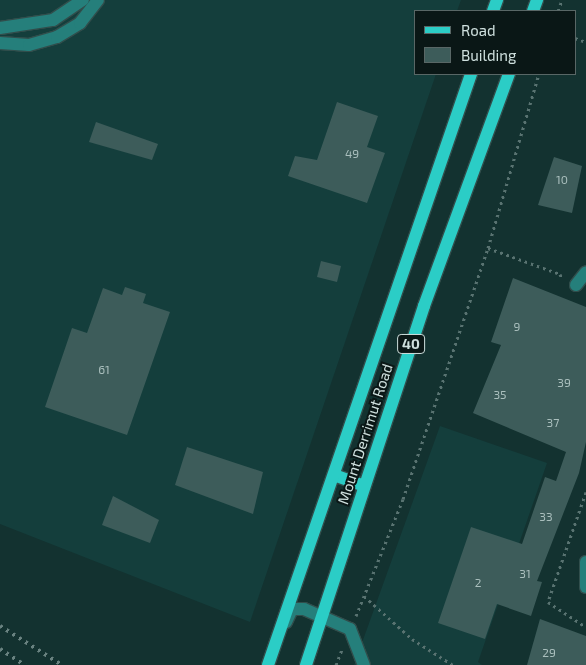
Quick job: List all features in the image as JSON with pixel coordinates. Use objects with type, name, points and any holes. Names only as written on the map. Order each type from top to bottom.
[{"type":"main road","name":"Mount Derrimut Road","points":[[270,659],[471,75]]},
{"type":"main road","name":"Mount Derrimut Road","points":[[306,665],[424,306],[509,75]]},
{"type":"main road","points":[[334,475],[364,486]]},
{"type":"street","points":[[0,28],[53,20],[83,0]]},
{"type":"street","points":[[0,43],[29,44],[57,37],[80,23],[98,0]]},
{"type":"street","points":[[576,285],[586,272]]},
{"type":"street","points":[[586,562],[586,587]]},
{"type":"street","points":[[270,659],[292,609],[323,617],[350,629],[364,665]]},
{"type":"path","points":[[336,665],[403,499],[488,248],[538,75]]},
{"type":"path","points":[[488,248],[560,274]]},
{"type":"path","points":[[586,492],[548,602],[586,626]]},
{"type":"path","points":[[364,596],[412,639],[453,665]]},
{"type":"shaded area","points":[[0,0],[461,0],[457,10],[414,10],[414,75],[436,75],[250,622],[0,524]]},
{"type":"shaded area","points":[[440,426],[547,463],[478,662],[482,665],[354,665]]},
{"type":"building","points":[[337,102],[378,116],[367,147],[385,153],[367,203],[288,176],[295,156],[317,160]]},
{"type":"building","points":[[96,122],[158,144],[152,160],[89,142]]},
{"type":"building","points":[[554,157],[582,166],[572,213],[538,205]]},
{"type":"building","points":[[321,261],[341,266],[337,282],[317,277]]},
{"type":"building","points":[[513,278],[586,307],[586,442],[579,473],[537,581],[542,582],[531,616],[497,604],[485,639],[438,623],[471,527],[522,544],[545,477],[556,481],[566,452],[473,413],[501,345],[491,342]]},
{"type":"building","points":[[125,287],[146,294],[143,303],[170,312],[127,435],[45,407],[72,328],[87,333],[103,288],[122,295]]},
{"type":"building","points":[[187,447],[263,472],[253,514],[175,485]]},
{"type":"building","points":[[113,496],[159,520],[150,543],[102,525]]},
{"type":"building","points":[[540,619],[586,636],[586,665],[527,665]]},
{"type":"railway","points":[[0,626],[62,665]]},
{"type":"railway","points":[[0,649],[25,665]]}]
